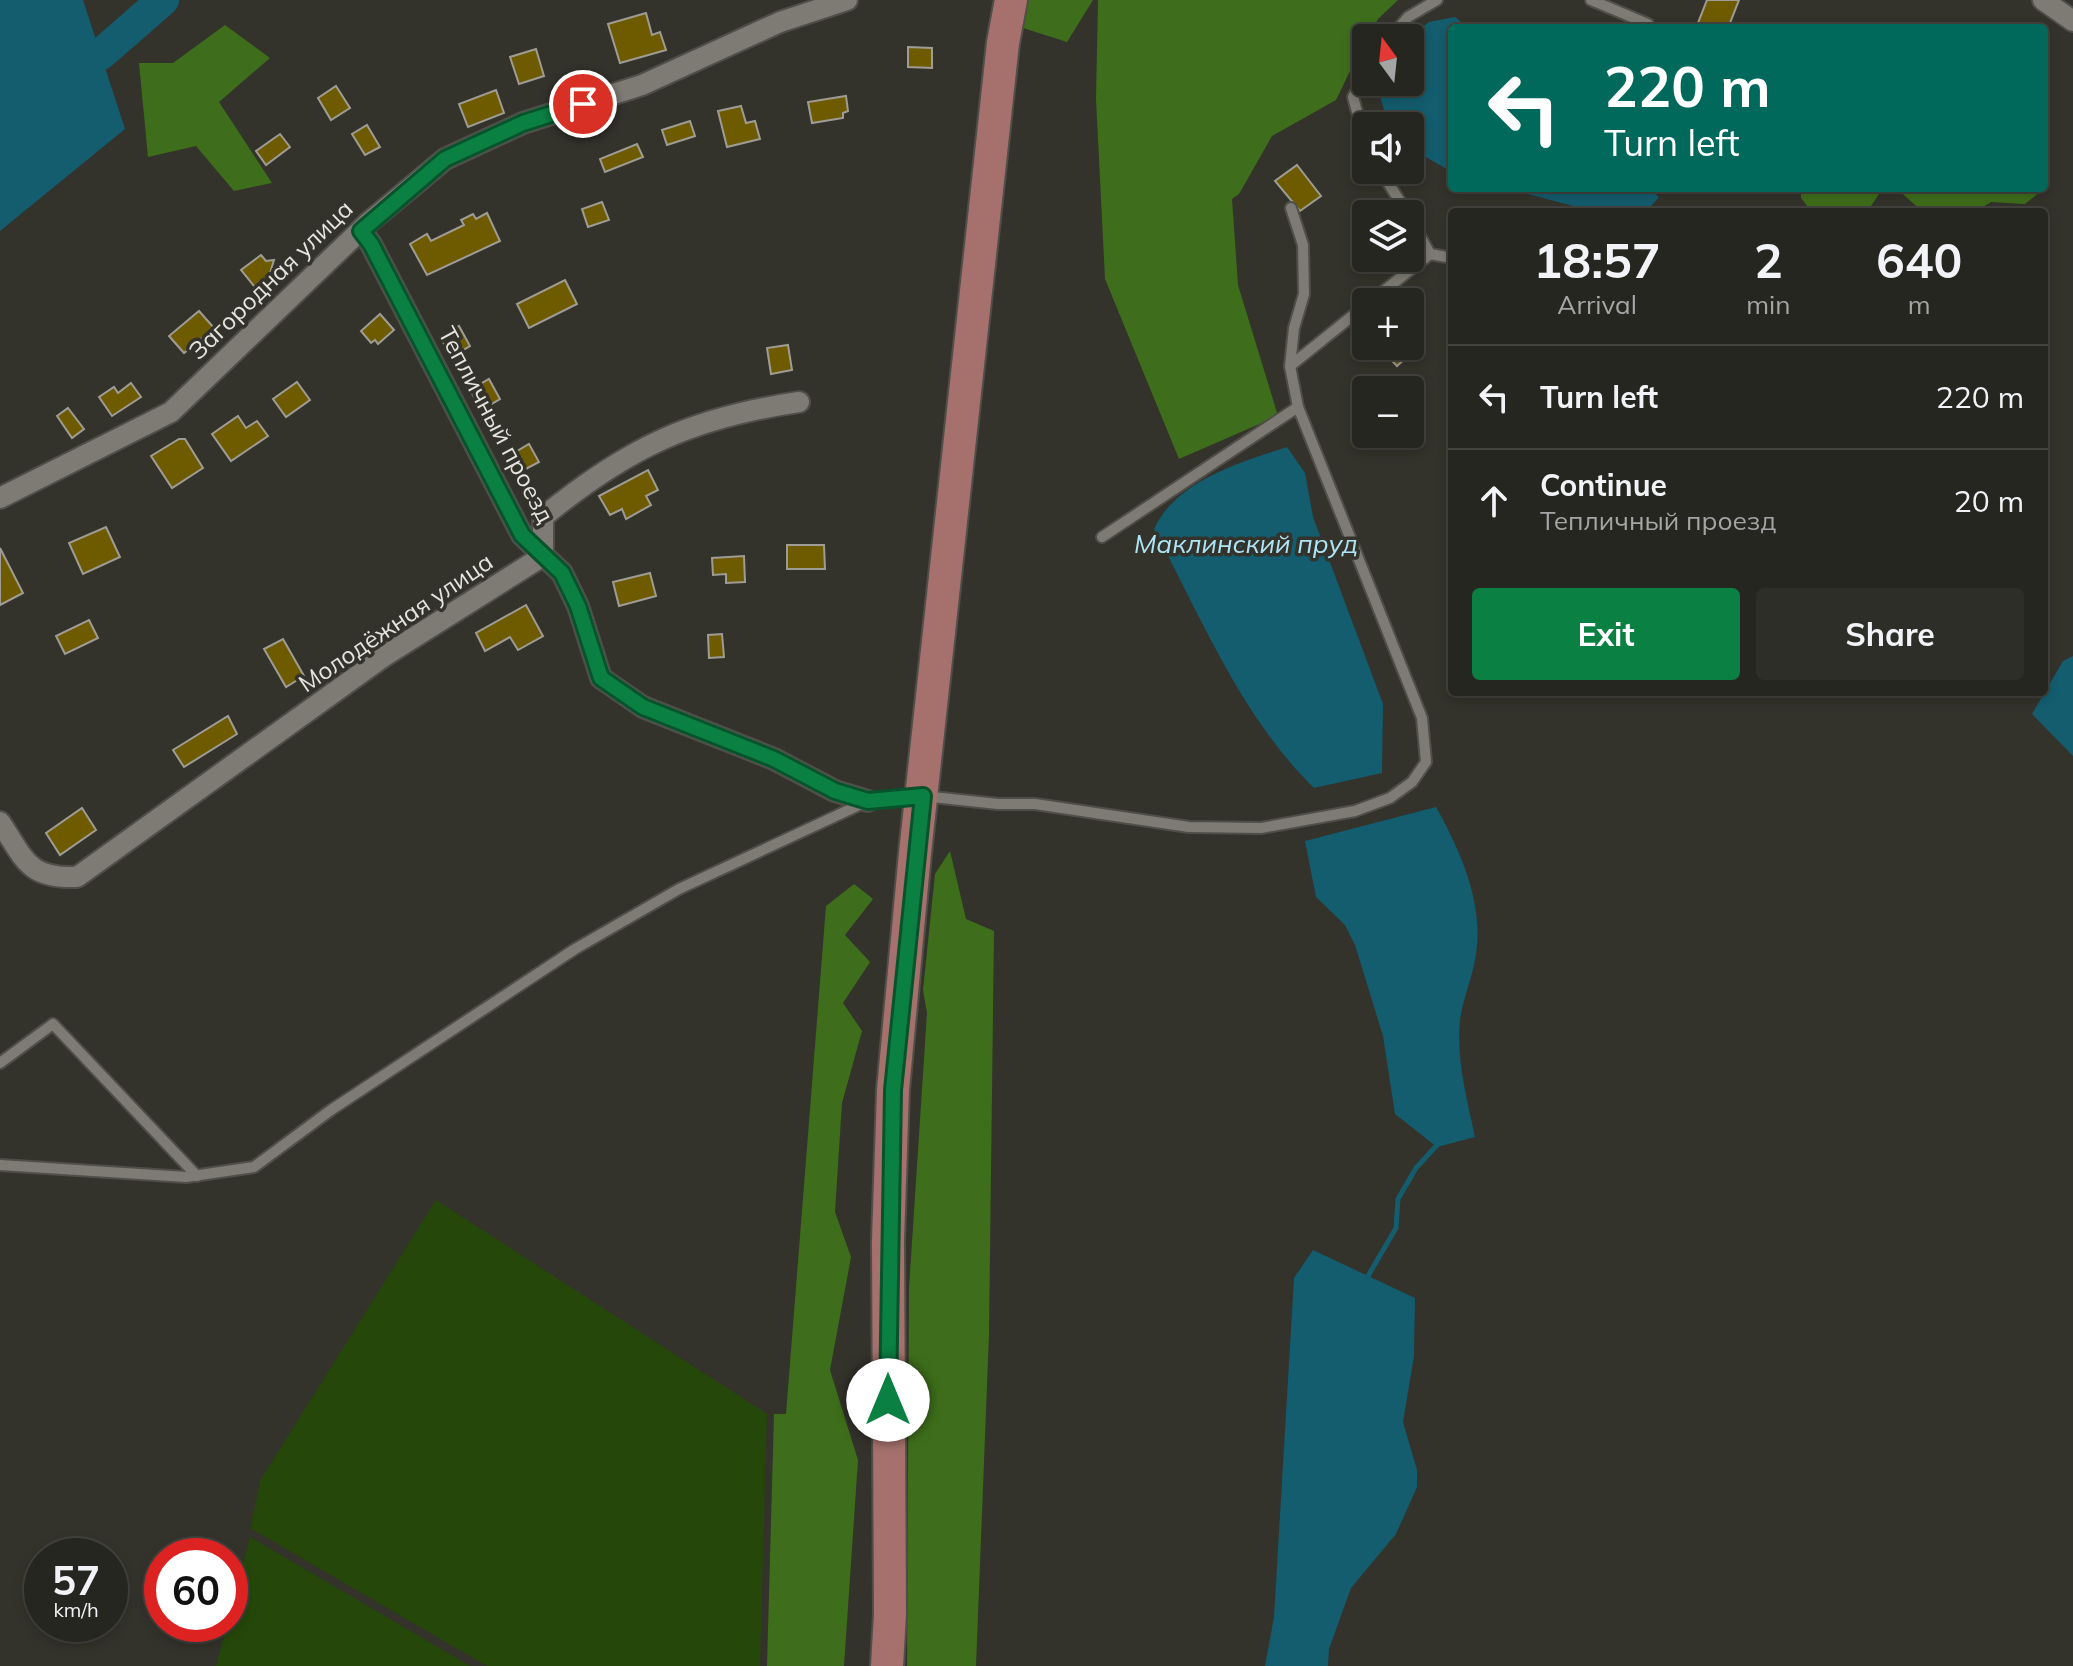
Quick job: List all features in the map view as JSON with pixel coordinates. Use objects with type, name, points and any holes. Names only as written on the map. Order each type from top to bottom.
[{"type":"main road","points":[[887,1666],[890,1614],[888,1241],[893,1090],[1003,43],[1011,0]]},
{"type":"street","name":"Загородная улица","points":[[0,498],[171,412],[361,231],[445,159],[523,123],[642,85],[780,22],[847,0]]},
{"type":"street","points":[[2043,0],[2073,21]]},
{"type":"street","name":"Тепличный проезд","points":[[361,231],[378,256],[522,535],[562,573],[578,606],[601,678],[643,707],[774,759],[835,791],[868,801]]},
{"type":"street","points":[[543,556],[543,517],[589,479],[657,439],[737,411],[799,402]]},
{"type":"street","name":"Молодёжная улица","points":[[0,822],[29,865],[48,879],[77,877],[386,655],[543,556]]},
{"type":"lane","points":[[1402,24],[1437,0]]},
{"type":"lane","points":[[1591,0],[1648,24]]},
{"type":"lane","points":[[0,1165],[197,1176],[254,1167],[331,1110],[575,949],[679,889],[868,801],[923,796],[998,804],[1035,804],[1189,827],[1261,828],[1355,811],[1390,798],[1412,782],[1426,762],[1422,718],[1298,407],[1290,366],[1294,328],[1304,294],[1303,245],[1291,208]]},
{"type":"lane","points":[[1424,243],[1430,254]]},
{"type":"lane","points":[[1388,288],[1430,254],[1448,257]]},
{"type":"lane","points":[[1290,366],[1352,317]]},
{"type":"lane","points":[[1102,537],[1298,407]]},
{"type":"lane","points":[[0,1063],[53,1024],[197,1176]]},
{"type":"green space","points":[[1028,0],[1093,0],[1067,42],[1023,28]]},
{"type":"green space","points":[[1098,0],[1398,0],[1375,24],[1352,24],[1352,67],[1336,100],[1272,136],[1239,194],[1232,199],[1238,285],[1278,416],[1179,459],[1105,279],[1096,99]]},
{"type":"green space","points":[[225,25],[270,58],[219,102],[272,183],[234,191],[196,146],[148,157],[139,63],[173,63]]},
{"type":"green space","points":[[1801,192],[1880,192],[1870,208],[1809,208],[1801,198]]},
{"type":"green space","points":[[1900,192],[2040,192],[2025,204],[1991,202],[1981,208],[1918,208]]},
{"type":"green space","points":[[950,851],[966,919],[994,931],[989,1334],[976,1666],[907,1666],[909,1288],[927,1013],[923,990],[935,874]]},
{"type":"green space","points":[[854,884],[873,899],[845,935],[870,962],[843,1003],[862,1031],[842,1103],[835,1212],[851,1257],[830,1370],[858,1460],[844,1666],[767,1666],[774,1414],[786,1414],[826,906]]},
{"type":"green space","points":[[436,1200],[767,1414],[760,1666],[487,1666],[250,1528],[261,1479]]},
{"type":"green space","points":[[250,1537],[470,1666],[216,1666],[222,1642],[248,1642]]},
{"type":"water","points":[[0,0],[83,0],[125,129],[0,231]]},
{"type":"water","points":[[1455,17],[1463,24],[1448,24],[1448,170],[1424,156],[1424,112],[1385,112],[1380,96],[1424,96],[1424,26],[1429,22]]},
{"type":"water","points":[[1520,192],[1653,192],[1659,197],[1649,208],[1581,208]]},
{"type":"water","name":"Маклинский пруд","points":[[1287,447],[1305,473],[1313,517],[1383,704],[1382,773],[1314,788],[1288,760],[1244,698],[1154,529],[1164,512],[1194,486],[1230,467]]},
{"type":"water","points":[[2073,656],[2073,756],[2032,714],[2043,696],[2048,696],[2048,687],[2063,661]]},
{"type":"water","points":[[1436,807],[1454,841],[1468,878],[1478,935],[1459,1035],[1463,1079],[1475,1137],[1437,1147],[1395,1114],[1383,1036],[1355,945],[1345,925],[1316,897],[1305,841]]},
{"type":"water","points":[[1313,1250],[1415,1298],[1414,1356],[1403,1422],[1417,1470],[1417,1487],[1396,1534],[1351,1588],[1329,1649],[1328,1666],[1265,1666],[1274,1617],[1294,1278]]},
{"type":"building","points":[[1707,0],[1739,0],[1730,24],[1698,23]]},
{"type":"building","points":[[646,13],[652,35],[660,32],[666,50],[620,63],[608,24]]},
{"type":"building","points":[[908,47],[932,48],[932,68],[908,67]]},
{"type":"building","points":[[536,49],[544,76],[519,84],[510,57]]},
{"type":"building","points":[[336,86],[350,108],[331,120],[318,98]]},
{"type":"building","points":[[496,90],[504,113],[468,127],[459,104]]},
{"type":"building","points":[[846,96],[848,111],[843,113],[843,118],[812,123],[808,102]]},
{"type":"building","points":[[741,106],[746,123],[755,121],[760,139],[727,147],[718,111]]},
{"type":"building","points":[[690,121],[695,136],[667,145],[662,130]]},
{"type":"building","points":[[367,125],[380,147],[365,155],[352,134]]},
{"type":"building","points":[[280,134],[290,147],[266,165],[256,151]]},
{"type":"building","points":[[637,144],[643,157],[605,172],[600,159]]},
{"type":"building","points":[[1297,165],[1321,196],[1300,211],[1275,181]]},
{"type":"building","points":[[602,202],[609,220],[588,227],[582,209]]},
{"type":"building","points":[[487,213],[500,241],[427,275],[410,244],[427,234],[431,241],[464,225],[461,220],[473,214],[476,219]]},
{"type":"building","points":[[261,255],[266,261],[274,260],[270,273],[274,278],[258,291],[241,270]]},
{"type":"building","points":[[565,280],[577,304],[529,328],[517,304]]},
{"type":"building","points":[[199,311],[214,328],[184,353],[169,336]]},
{"type":"building","points":[[380,314],[394,330],[378,344],[375,340],[371,343],[361,331]]},
{"type":"building","points":[[459,326],[470,346],[451,357],[440,337]]},
{"type":"building","points":[[788,345],[792,370],[771,374],[767,348]]},
{"type":"building","points":[[489,379],[500,399],[481,410],[470,390]]},
{"type":"building","points":[[297,382],[310,400],[286,417],[273,399]]},
{"type":"building","points":[[131,383],[141,397],[112,416],[99,397],[114,387],[118,393]]},
{"type":"building","points":[[68,408],[84,429],[72,438],[57,416]]},
{"type":"building","points":[[238,416],[246,428],[257,421],[268,436],[231,461],[212,434]]},
{"type":"building","points":[[179,439],[185,439],[203,468],[172,488],[151,456]]},
{"type":"building","points":[[529,444],[539,462],[522,471],[512,454]]},
{"type":"building","points":[[648,470],[658,490],[646,496],[651,505],[626,519],[622,509],[610,515],[599,496]]},
{"type":"building","points":[[106,527],[120,557],[83,574],[69,543]]},
{"type":"building","points":[[787,545],[824,545],[825,569],[787,569]]},
{"type":"building","points":[[0,548],[23,593],[0,605]]},
{"type":"building","points":[[744,556],[745,582],[726,583],[726,574],[713,575],[712,558]]},
{"type":"building","points":[[650,573],[656,596],[619,606],[613,582]]},
{"type":"building","points":[[526,605],[543,636],[518,650],[510,637],[485,651],[476,633]]},
{"type":"building","points":[[89,620],[98,638],[65,654],[56,636]]},
{"type":"building","points":[[722,634],[724,657],[709,658],[708,635]]},
{"type":"building","points":[[283,639],[304,676],[286,687],[264,649]]},
{"type":"building","points":[[228,716],[237,734],[184,767],[173,750]]},
{"type":"building","points":[[82,808],[96,830],[60,855],[46,833]]},
{"type":"waterway","points":[[0,109],[101,54],[163,0]]},
{"type":"waterway","points":[[1368,1276],[1396,1228],[1398,1199],[1416,1168],[1439,1143]]},
{"type":"route","points":[[583,104],[523,123],[445,159],[361,231],[371,244],[522,535],[562,573],[578,606],[601,678],[643,707],[675,717],[697,729],[774,759],[835,791],[868,801],[923,796],[893,1090],[888,1241],[888,1400]]}]
